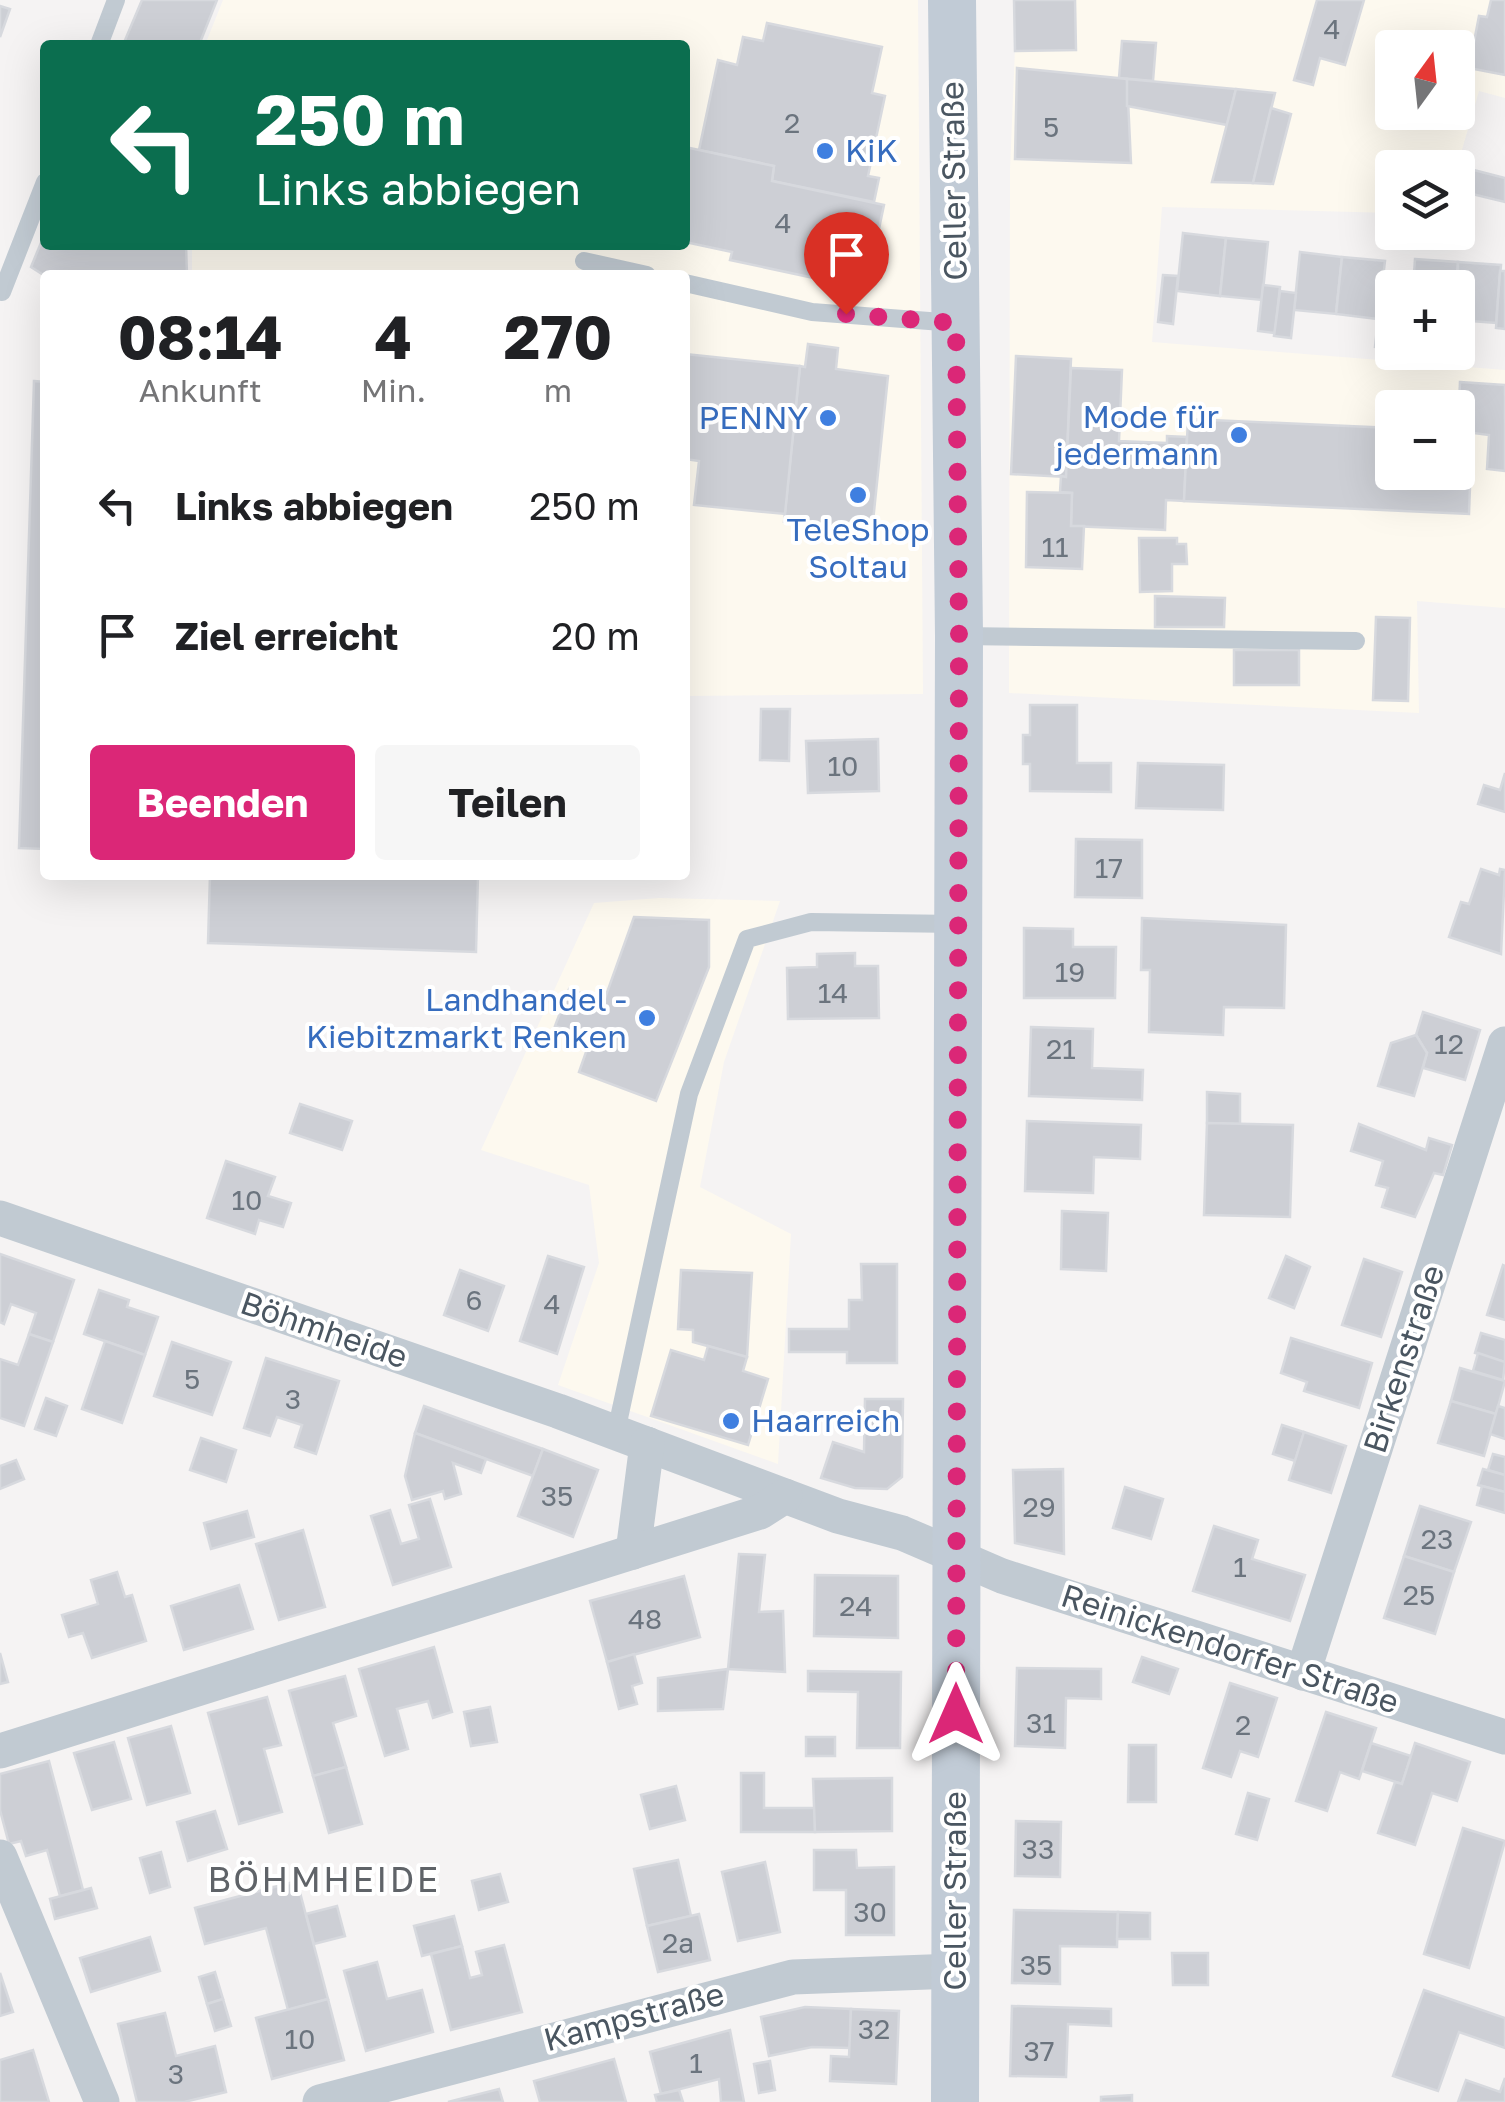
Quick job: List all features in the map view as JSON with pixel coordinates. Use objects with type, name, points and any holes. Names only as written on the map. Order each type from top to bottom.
[{"type":"main road","name":"Celler Straße","points":[[952,0],[959,636],[955,2102]]},
{"type":"street","name":"Birkenstraße","points":[[1303,1673],[1505,1044]]},
{"type":"street","name":"Böhmheide","points":[[0,1218],[632,1438],[784,1496],[902,1533],[957,1558]]},
{"type":"street","points":[[632,1438],[633,1552]]},
{"type":"street","points":[[0,1752],[760,1512],[784,1496]]},
{"type":"street","name":"Reinickendorfer Straße","points":[[957,1558],[1505,1737]]},
{"type":"street","points":[[0,1857],[102,2102]]},
{"type":"street","name":"Kampstraße","points":[[320,2102],[793,1977],[955,1972]]},
{"type":"lane","points":[[100,40],[116,0]]},
{"type":"lane","points":[[2,292],[40,195]]},
{"type":"lane","points":[[584,261],[624,270]]},
{"type":"lane","points":[[690,285],[812,312],[956,323]]},
{"type":"lane","points":[[959,636],[1356,640]]},
{"type":"lane","points":[[632,1438],[690,1094],[746,939],[811,922],[958,924]]},
{"type":"shaded area","points":[[223,0],[918,0],[923,694],[690,696],[690,270],[192,270],[192,250],[690,250],[690,40],[207,40]]},
{"type":"shaded area","points":[[1017,0],[1505,0],[1505,98],[1479,91],[1475,105],[1475,30],[1375,30],[1375,130],[1468,130],[1462,150],[1375,150],[1375,213],[1162,207],[1152,342],[1375,360],[1375,370],[1505,370],[1505,608],[1417,601],[1419,713],[1009,693],[1010,170]]},
{"type":"shaded area","points":[[659,898],[780,901],[724,1062],[700,1187],[791,1234],[778,1464],[558,1385],[599,1263],[589,1185],[481,1150],[594,903]]},
{"type":"building","points":[[142,0],[217,0],[201,40],[125,40]]},
{"type":"building","points":[[1014,0],[1075,0],[1076,50],[1015,51]]},
{"type":"building","points":[[1317,0],[1364,0],[1345,65],[1320,58],[1313,85],[1294,80]]},
{"type":"building","points":[[1491,0],[1505,0],[1505,75],[1475,69],[1479,16],[1487,17]]},
{"type":"building","points":[[0,6],[10,9],[0,37]]},
{"type":"building","points":[[767,23],[882,47],[872,93],[885,96],[868,176],[879,178],[874,202],[772,181],[774,166],[699,150],[718,60],[737,65],[743,37],[763,41]]},
{"type":"building","points":[[1122,41],[1156,43],[1153,81],[1119,78]]},
{"type":"building","points":[[1017,68],[1127,79],[1131,163],[1015,159]]},
{"type":"building","points":[[1127,79],[1236,89],[1227,125],[1127,106]]},
{"type":"building","points":[[1236,89],[1275,93],[1253,183],[1212,182]]},
{"type":"building","points":[[1271,108],[1291,114],[1273,184],[1253,183]]},
{"type":"building","points":[[690,148],[774,166],[772,181],[884,205],[868,281],[853,278],[851,286],[730,260],[732,252],[690,243]]},
{"type":"building","points":[[1475,170],[1505,178],[1505,202],[1475,195]]},
{"type":"building","points":[[1183,233],[1226,238],[1220,296],[1177,291]]},
{"type":"building","points":[[1226,238],[1268,242],[1262,300],[1220,296]]},
{"type":"building","points":[[40,245],[40,250],[186,250],[187,270],[40,273],[31,267]]},
{"type":"building","points":[[1300,252],[1342,257],[1336,314],[1294,310]]},
{"type":"building","points":[[1342,257],[1385,261],[1384,270],[1375,270],[1375,319],[1336,314]]},
{"type":"building","points":[[1415,259],[1458,262],[1457,270],[1414,270]]},
{"type":"building","points":[[1458,262],[1501,265],[1496,323],[1475,321],[1475,270],[1458,270]]},
{"type":"building","points":[[1500,271],[1505,271],[1505,329],[1496,328]]},
{"type":"building","points":[[1163,275],[1178,276],[1173,324],[1158,322]]},
{"type":"building","points":[[1263,285],[1280,287],[1275,333],[1258,331]]},
{"type":"building","points":[[1280,291],[1296,293],[1291,338],[1274,336]]},
{"type":"building","points":[[808,344],[838,348],[836,369],[888,376],[872,531],[784,522],[800,366],[805,367]]},
{"type":"building","points":[[690,355],[800,366],[785,514],[694,505],[699,461],[690,460]]},
{"type":"building","points":[[1016,356],[1071,359],[1066,477],[1011,474]]},
{"type":"building","points":[[1071,368],[1122,370],[1119,441],[1167,443],[1167,436],[1187,437],[1184,501],[1166,500],[1165,530],[1071,526],[1072,493],[1060,492],[1061,476],[1066,477]]},
{"type":"building","points":[[34,381],[40,382],[40,849],[19,848]]},
{"type":"building","points":[[1460,382],[1505,385],[1505,471],[1487,469],[1489,435],[1475,433],[1475,390],[1460,390]]},
{"type":"building","points":[[1188,419],[1375,427],[1375,490],[1470,490],[1469,514],[1184,501]]},
{"type":"building","points":[[1027,492],[1072,493],[1071,526],[1084,526],[1082,569],[1026,567]]},
{"type":"building","points":[[1139,538],[1177,538],[1177,544],[1186,544],[1187,564],[1172,564],[1172,591],[1140,592]]},
{"type":"building","points":[[1155,596],[1225,598],[1224,627],[1155,627]]},
{"type":"building","points":[[1376,617],[1410,618],[1408,701],[1373,700]]},
{"type":"building","points":[[1234,650],[1299,650],[1299,685],[1234,685]]},
{"type":"building","points":[[1030,705],[1077,705],[1077,763],[1111,763],[1111,792],[1030,791],[1030,764],[1023,764],[1023,735],[1030,735]]},
{"type":"building","points":[[761,709],[790,709],[789,761],[760,760]]},
{"type":"building","points":[[878,739],[879,791],[808,793],[806,741]]},
{"type":"building","points":[[1138,763],[1224,765],[1223,810],[1136,808]]},
{"type":"building","points":[[1505,773],[1505,812],[1478,804],[1484,785],[1500,790]]},
{"type":"building","points":[[1076,839],[1142,840],[1142,898],[1075,897]]},
{"type":"building","points":[[1481,869],[1499,875],[1500,869],[1505,870],[1501,954],[1449,937],[1461,902],[1469,904]]},
{"type":"building","points":[[210,880],[478,880],[476,952],[208,943]]},
{"type":"building","points":[[634,917],[709,920],[709,967],[656,1101],[579,1072],[591,1038],[555,1026],[569,989],[604,1001]]},
{"type":"building","points":[[1142,918],[1286,925],[1284,1008],[1224,1007],[1223,1035],[1149,1032],[1150,970],[1141,970]]},
{"type":"building","points":[[1024,928],[1073,929],[1073,947],[1116,947],[1115,998],[1024,998]]},
{"type":"building","points":[[855,953],[855,966],[878,966],[879,1018],[788,1019],[787,968],[817,967],[817,954]]},
{"type":"building","points":[[1423,1012],[1480,1030],[1465,1080],[1423,1068],[1427,1053],[1416,1035]]},
{"type":"building","points":[[1031,1027],[1093,1029],[1092,1068],[1143,1070],[1142,1100],[1029,1096]]},
{"type":"building","points":[[1416,1035],[1427,1053],[1414,1096],[1378,1086],[1391,1043]]},
{"type":"building","points":[[1207,1092],[1240,1094],[1240,1124],[1207,1123]]},
{"type":"building","points":[[300,1104],[352,1121],[342,1150],[290,1133]]},
{"type":"building","points":[[1027,1121],[1141,1125],[1140,1159],[1094,1157],[1093,1193],[1025,1191]]},
{"type":"building","points":[[1207,1123],[1293,1125],[1290,1217],[1204,1215]]},
{"type":"building","points":[[1359,1124],[1426,1150],[1429,1138],[1452,1145],[1443,1175],[1434,1173],[1415,1217],[1382,1207],[1388,1188],[1376,1185],[1383,1161],[1351,1151]]},
{"type":"building","points":[[226,1161],[275,1177],[268,1196],[291,1203],[283,1227],[259,1220],[255,1234],[207,1218]]},
{"type":"building","points":[[1062,1211],[1108,1213],[1106,1271],[1061,1269]]},
{"type":"building","points":[[0,1254],[74,1280],[53,1342],[29,1334],[36,1313],[11,1304],[4,1324],[0,1322]]},
{"type":"building","points":[[548,1256],[584,1267],[557,1354],[520,1341]]},
{"type":"building","points":[[1286,1256],[1310,1267],[1294,1308],[1269,1298]]},
{"type":"building","points":[[1364,1259],[1402,1272],[1381,1337],[1342,1325]]},
{"type":"building","points":[[861,1264],[897,1264],[897,1363],[847,1363],[847,1352],[789,1352],[789,1329],[849,1329],[849,1300],[862,1300]]},
{"type":"building","points":[[1505,1266],[1505,1320],[1487,1315]]},
{"type":"building","points":[[460,1270],[504,1286],[488,1331],[444,1315]]},
{"type":"building","points":[[681,1270],[752,1273],[747,1357],[693,1342],[693,1330],[678,1329]]},
{"type":"building","points":[[99,1290],[129,1300],[127,1307],[158,1317],[145,1355],[84,1334]]},
{"type":"building","points":[[1481,1333],[1505,1340],[1505,1362],[1475,1353]]},
{"type":"building","points":[[29,1334],[53,1342],[24,1426],[0,1418],[0,1359],[18,1365]]},
{"type":"building","points":[[1291,1338],[1372,1363],[1359,1408],[1304,1391],[1307,1382],[1281,1373]]},
{"type":"building","points":[[105,1341],[145,1355],[122,1423],[82,1409]]},
{"type":"building","points":[[172,1342],[231,1362],[212,1415],[154,1396]]},
{"type":"building","points":[[708,1346],[747,1357],[743,1371],[768,1379],[748,1445],[651,1416],[671,1350],[704,1360]]},
{"type":"building","points":[[1478,1353],[1505,1362],[1503,1380],[1473,1371]]},
{"type":"building","points":[[266,1358],[339,1381],[316,1454],[295,1447],[302,1425],[277,1417],[270,1436],[244,1428]]},
{"type":"building","points":[[1460,1368],[1505,1381],[1496,1414],[1451,1401]]},
{"type":"building","points":[[46,1398],[67,1406],[56,1436],[35,1429]]},
{"type":"building","points":[[865,1399],[903,1399],[902,1477],[887,1489],[855,1488],[821,1478],[833,1442],[864,1452]]},
{"type":"building","points":[[1451,1401],[1496,1414],[1484,1456],[1438,1443]]},
{"type":"building","points":[[424,1406],[543,1449],[533,1476],[415,1433]]},
{"type":"building","points":[[1498,1406],[1505,1408],[1505,1439],[1490,1434]]},
{"type":"building","points":[[1282,1425],[1304,1432],[1295,1461],[1273,1454]]},
{"type":"building","points":[[1304,1432],[1346,1446],[1331,1493],[1289,1480]]},
{"type":"building","points":[[415,1433],[486,1459],[481,1473],[453,1463],[461,1494],[445,1499],[443,1491],[412,1500],[405,1476]]},
{"type":"building","points":[[201,1438],[236,1450],[226,1482],[190,1470]]},
{"type":"building","points":[[543,1449],[598,1470],[573,1537],[518,1516]]},
{"type":"building","points":[[1493,1454],[1505,1457],[1505,1475],[1488,1470]]},
{"type":"building","points":[[16,1460],[24,1479],[0,1489],[0,1466]]},
{"type":"building","points":[[1063,1469],[1064,1554],[1015,1543],[1013,1470]]},
{"type":"building","points":[[1483,1469],[1505,1475],[1505,1492],[1478,1485]]},
{"type":"building","points":[[1482,1486],[1505,1492],[1505,1513],[1477,1505]]},
{"type":"building","points":[[1125,1487],[1163,1499],[1151,1539],[1113,1528]]},
{"type":"building","points":[[430,1499],[451,1567],[393,1585],[371,1516],[390,1510],[401,1544],[419,1539],[409,1505]]},
{"type":"building","points":[[1420,1506],[1471,1522],[1454,1572],[1404,1556]]},
{"type":"building","points":[[247,1511],[254,1537],[211,1549],[204,1523]]},
{"type":"building","points":[[1214,1526],[1258,1540],[1252,1559],[1305,1575],[1290,1621],[1193,1591]]},
{"type":"building","points":[[303,1530],[325,1607],[279,1620],[256,1544]]},
{"type":"building","points":[[739,1554],[765,1555],[759,1612],[783,1611],[785,1672],[728,1669]]},
{"type":"building","points":[[1404,1556],[1454,1572],[1435,1634],[1384,1618]]},
{"type":"building","points":[[117,1572],[125,1597],[132,1595],[146,1641],[92,1658],[83,1633],[69,1637],[62,1615],[98,1604],[91,1580]]},
{"type":"building","points":[[815,1575],[898,1576],[898,1638],[814,1636]]},
{"type":"building","points":[[684,1576],[700,1637],[607,1662],[590,1601]]},
{"type":"building","points":[[239,1585],[253,1629],[184,1650],[171,1606]]},
{"type":"building","points":[[434,1647],[452,1712],[433,1718],[428,1701],[397,1709],[408,1749],[385,1756],[359,1669]]},
{"type":"building","points":[[0,1653],[8,1682],[0,1684]]},
{"type":"building","points":[[634,1654],[642,1683],[632,1686],[637,1704],[619,1709],[607,1662]]},
{"type":"building","points":[[1142,1657],[1178,1669],[1169,1694],[1133,1682]]},
{"type":"building","points":[[1017,1668],[1101,1669],[1101,1699],[1066,1698],[1065,1748],[1015,1746]]},
{"type":"building","points":[[728,1669],[723,1709],[658,1711],[658,1678]]},
{"type":"building","points":[[808,1671],[901,1672],[900,1748],[857,1748],[858,1692],[808,1691]]},
{"type":"building","points":[[345,1676],[356,1716],[333,1723],[346,1767],[313,1776],[289,1691]]},
{"type":"building","points":[[1230,1683],[1277,1698],[1258,1757],[1240,1751],[1231,1777],[1203,1768]]},
{"type":"building","points":[[267,1697],[281,1745],[264,1749],[282,1812],[239,1824],[208,1713]]},
{"type":"building","points":[[490,1707],[497,1742],[471,1746],[464,1712]]},
{"type":"building","points":[[1326,1712],[1376,1728],[1359,1779],[1340,1772],[1327,1811],[1296,1801]]},
{"type":"building","points":[[171,1726],[190,1793],[147,1805],[128,1738]]},
{"type":"building","points":[[806,1737],[835,1737],[835,1756],[806,1756]]},
{"type":"building","points":[[114,1742],[131,1799],[92,1810],[74,1753]]},
{"type":"building","points":[[1371,1743],[1411,1756],[1402,1784],[1362,1771]]},
{"type":"building","points":[[1415,1743],[1470,1762],[1457,1801],[1432,1793],[1415,1845],[1378,1833],[1395,1782],[1402,1784]]},
{"type":"building","points":[[1129,1745],[1156,1745],[1156,1802],[1128,1802]]},
{"type":"building","points":[[49,1761],[83,1890],[60,1896],[47,1850],[26,1856],[21,1841],[9,1844],[0,1810],[0,1774]]},
{"type":"building","points":[[346,1767],[362,1824],[329,1833],[313,1776]]},
{"type":"building","points":[[741,1773],[764,1773],[764,1808],[815,1808],[815,1832],[741,1832]]},
{"type":"building","points":[[892,1778],[892,1831],[815,1832],[813,1779]]},
{"type":"building","points":[[676,1786],[685,1820],[650,1829],[641,1795]]},
{"type":"building","points":[[1248,1793],[1269,1799],[1257,1840],[1236,1834]]},
{"type":"building","points":[[215,1811],[227,1849],[188,1861],[177,1822]]},
{"type":"building","points":[[1016,1821],[1061,1822],[1060,1877],[1015,1876]]},
{"type":"building","points":[[1463,1828],[1505,1841],[1469,1968],[1424,1954]]},
{"type":"building","points":[[814,1850],[856,1850],[857,1868],[894,1867],[894,1935],[846,1935],[846,1890],[814,1890]]},
{"type":"building","points":[[161,1852],[170,1887],[150,1893],[140,1858]]},
{"type":"building","points":[[678,1860],[691,1916],[647,1926],[634,1869]]},
{"type":"building","points":[[765,1862],[780,1932],[738,1941],[722,1872]]},
{"type":"building","points":[[500,1874],[508,1902],[479,1910],[472,1881]]},
{"type":"building","points":[[297,1881],[328,1999],[288,2010],[266,1928],[205,1944],[195,1908]]},
{"type":"building","points":[[91,1888],[97,1908],[55,1919],[50,1899]]},
{"type":"building","points":[[337,1906],[345,1936],[314,1944],[306,1914]]},
{"type":"building","points":[[1014,1910],[1118,1912],[1117,1947],[1060,1946],[1060,1984],[1012,1983]]},
{"type":"building","points":[[1118,1912],[1150,1913],[1150,1939],[1117,1939]]},
{"type":"building","points":[[699,1914],[710,1960],[658,1972],[647,1926]]},
{"type":"building","points":[[454,1916],[462,1946],[422,1956],[414,1926]]},
{"type":"building","points":[[150,1937],[160,1971],[91,1992],[80,1958]]},
{"type":"building","points":[[504,1945],[522,2012],[451,2030],[431,1954],[462,1946],[470,1978],[482,1975],[476,1952]]},
{"type":"building","points":[[1172,1953],[1208,1953],[1208,1985],[1173,1985]]},
{"type":"building","points":[[377,1962],[387,1999],[422,1990],[433,2032],[366,2051],[344,1971]]},
{"type":"building","points":[[215,1972],[223,1999],[207,2004],[199,1977]]},
{"type":"building","points":[[0,1973],[13,2012],[0,2016]]},
{"type":"building","points":[[1424,1990],[1505,2018],[1505,2048],[1459,2032],[1438,2091],[1393,2076]]},
{"type":"building","points":[[223,1999],[231,2026],[215,2031],[207,2004]]},
{"type":"building","points":[[328,1999],[344,2060],[272,2079],[256,2018]]},
{"type":"building","points":[[1012,2006],[1111,2009],[1111,2026],[1068,2024],[1066,2077],[1010,2076]]},
{"type":"building","points":[[805,2007],[851,2009],[850,2048],[812,2047],[769,2056],[761,2017]]},
{"type":"building","points":[[851,2009],[899,2011],[896,2084],[830,2081],[831,2056],[849,2057]]},
{"type":"building","points":[[165,2013],[176,2056],[215,2046],[226,2092],[184,2102],[137,2102],[118,2024]]},
{"type":"building","points":[[730,2030],[744,2102],[721,2102],[719,2079],[661,2094],[650,2052]]},
{"type":"building","points":[[33,2050],[49,2102],[0,2102],[0,2060]]},
{"type":"building","points":[[614,2059],[626,2102],[540,2102],[534,2081]]},
{"type":"building","points":[[770,2061],[775,2090],[759,2093],[754,2064]]},
{"type":"building","points":[[1505,2078],[1505,2102],[1458,2102],[1466,2080],[1500,2092]]},
{"type":"building","points":[[499,2089],[503,2102],[448,2102]]},
{"type":"building","points":[[679,2090],[683,2102],[657,2102],[655,2095]]},
{"type":"building","points":[[1132,2095],[1132,2102],[1101,2102],[1101,2097]]},
{"type":"place","name":"KiK","points":[[825,151]]},
{"type":"place","name":"PENNY","points":[[828,418]]},
{"type":"place","name":"Mode für jedermann","points":[[1239,435]]},
{"type":"place","name":"TeleShop Soltau","points":[[858,495]]},
{"type":"place","name":"Landhandel - Kiebitzmarkt Renken","points":[[647,1018]]},
{"type":"place","name":"Haarreich","points":[[731,1421]]},
{"type":"district","name":"BÖHMHEIDE","points":[[324,1880]]},
{"type":"route","points":[[846,314],[956,323],[956,1714]]}]
